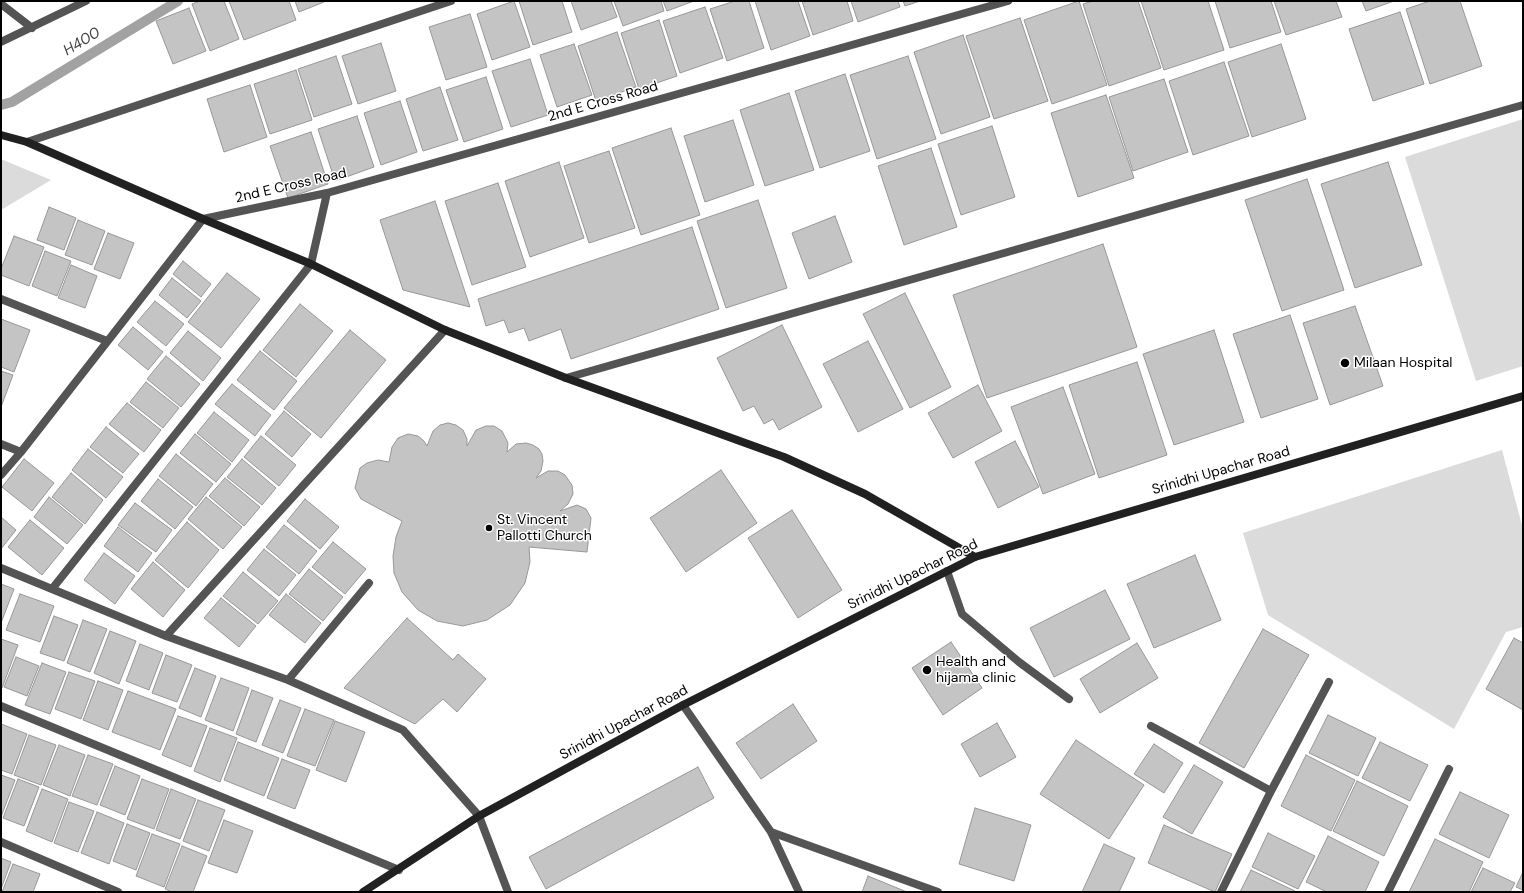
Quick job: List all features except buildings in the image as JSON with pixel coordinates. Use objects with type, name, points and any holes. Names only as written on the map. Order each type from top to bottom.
[{"type":"street","points":[[1,42],[86,1]]},
{"type":"street","points":[[27,142],[451,1]]},
{"type":"street","name":"2nd E Cross Road","points":[[203,219],[327,193],[1008,1]]},
{"type":"street","points":[[1,4],[32,28]]},
{"type":"street","points":[[566,378],[1523,104]]},
{"type":"street","points":[[1,135],[27,142],[203,219],[311,264],[445,330],[566,378],[784,457],[865,494],[975,557]]},
{"type":"street","points":[[52,589],[311,264],[327,193]]},
{"type":"street","points":[[1,475],[203,219]]},
{"type":"street","points":[[1,299],[107,341]]},
{"type":"street","points":[[166,636],[445,330]]},
{"type":"street","name":"Srinidhi Upachar Road","points":[[363,892],[399,870],[479,816],[683,706],[975,557],[1523,396]]},
{"type":"street","points":[[1,444],[20,452]]},
{"type":"street","points":[[1,568],[166,636],[288,680],[403,730],[479,816],[508,892]]},
{"type":"street","points":[[947,571],[962,614],[1019,662],[1069,699]]},
{"type":"street","points":[[288,680],[369,583]]},
{"type":"street","points":[[1221,892],[1271,791],[1329,682]]},
{"type":"street","points":[[1,706],[399,870]]},
{"type":"street","points":[[683,706],[771,832],[799,892]]},
{"type":"street","points":[[1151,726],[1271,791]]},
{"type":"street","points":[[1388,892],[1449,769]]},
{"type":"street","points":[[771,832],[938,892]]},
{"type":"street","points":[[1,842],[118,892]]},
{"type":"shaded area","points":[[1523,119],[1523,366],[1476,381],[1405,157]]},
{"type":"shaded area","points":[[1,159],[51,180],[1,210]]},
{"type":"shaded area","points":[[1502,450],[1523,529],[1523,627],[1506,632],[1454,729],[1268,615],[1243,533]]},
{"type":"waterway","name":"H400","points":[[1,105],[12,102],[178,1]]},
{"type":"place","name":"Milaan Hospital","points":[[1345,363]]},
{"type":"place","name":"St. Vincent Pallotti Church","points":[[489,528]]},
{"type":"place","name":"Health and hijama clinic","points":[[927,670]]}]
